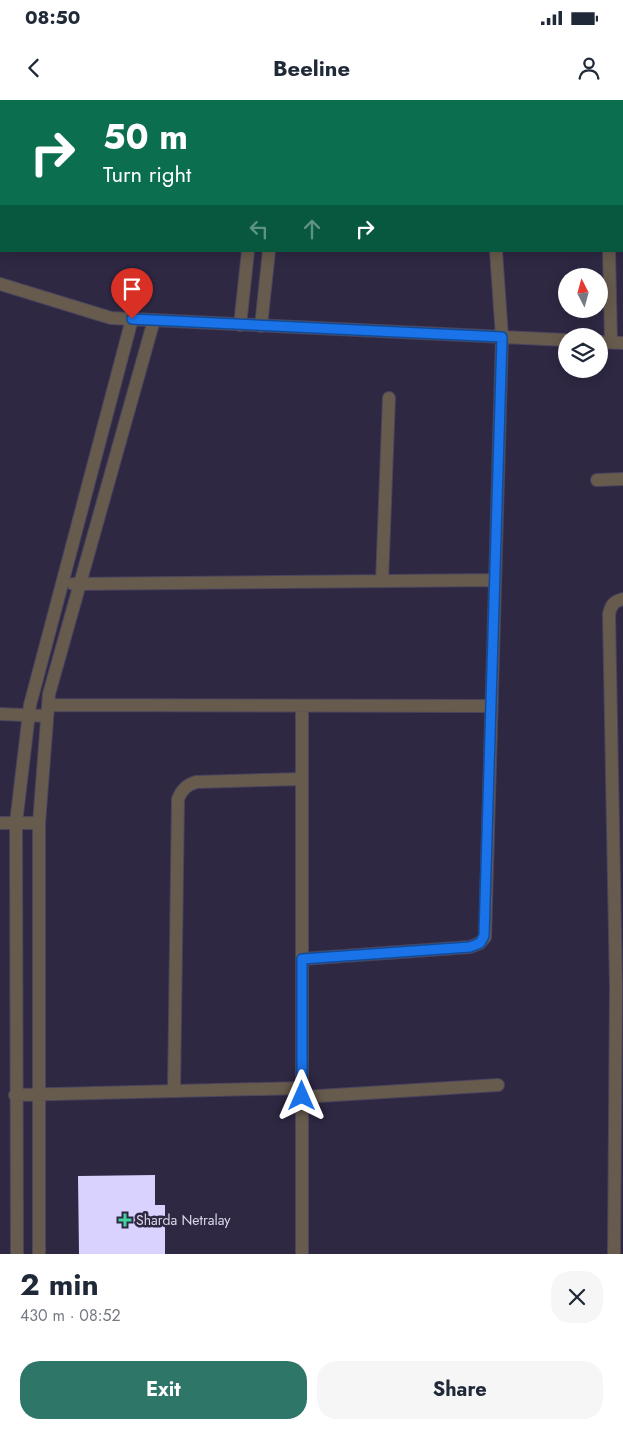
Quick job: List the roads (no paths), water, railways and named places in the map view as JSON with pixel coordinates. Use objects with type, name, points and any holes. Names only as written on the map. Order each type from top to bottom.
[{"type":"street","points":[[240,325],[248,252]]},
{"type":"street","points":[[260,326],[269,252]]},
{"type":"street","points":[[302,959],[470,947],[480,943],[486,928],[502,337],[496,252]]},
{"type":"street","points":[[609,252],[611,342]]},
{"type":"street","points":[[0,284],[111,318],[558,340]]},
{"type":"street","points":[[17,1254],[15,1095],[16,823],[28,715],[32,691],[132,319]]},
{"type":"street","points":[[39,1254],[39,823],[49,694],[154,320]]},
{"type":"street","points":[[382,582],[389,398]]},
{"type":"street","points":[[597,480],[623,480]]},
{"type":"street","points":[[61,584],[495,580]]},
{"type":"street","points":[[614,1254],[620,982],[609,614],[611,606],[616,601],[623,599]]},
{"type":"street","points":[[0,714],[28,715],[48,710],[302,706],[491,706]]},
{"type":"street","points":[[302,706],[302,1254]]},
{"type":"street","points":[[174,1091],[178,799],[181,791],[187,785],[196,782],[302,779]]},
{"type":"street","points":[[0,823],[39,823]]},
{"type":"street","points":[[15,1095],[174,1091],[302,1092],[498,1085]]},
{"type":"place","name":"Sharda Netralay","points":[[125,1220]]}]
